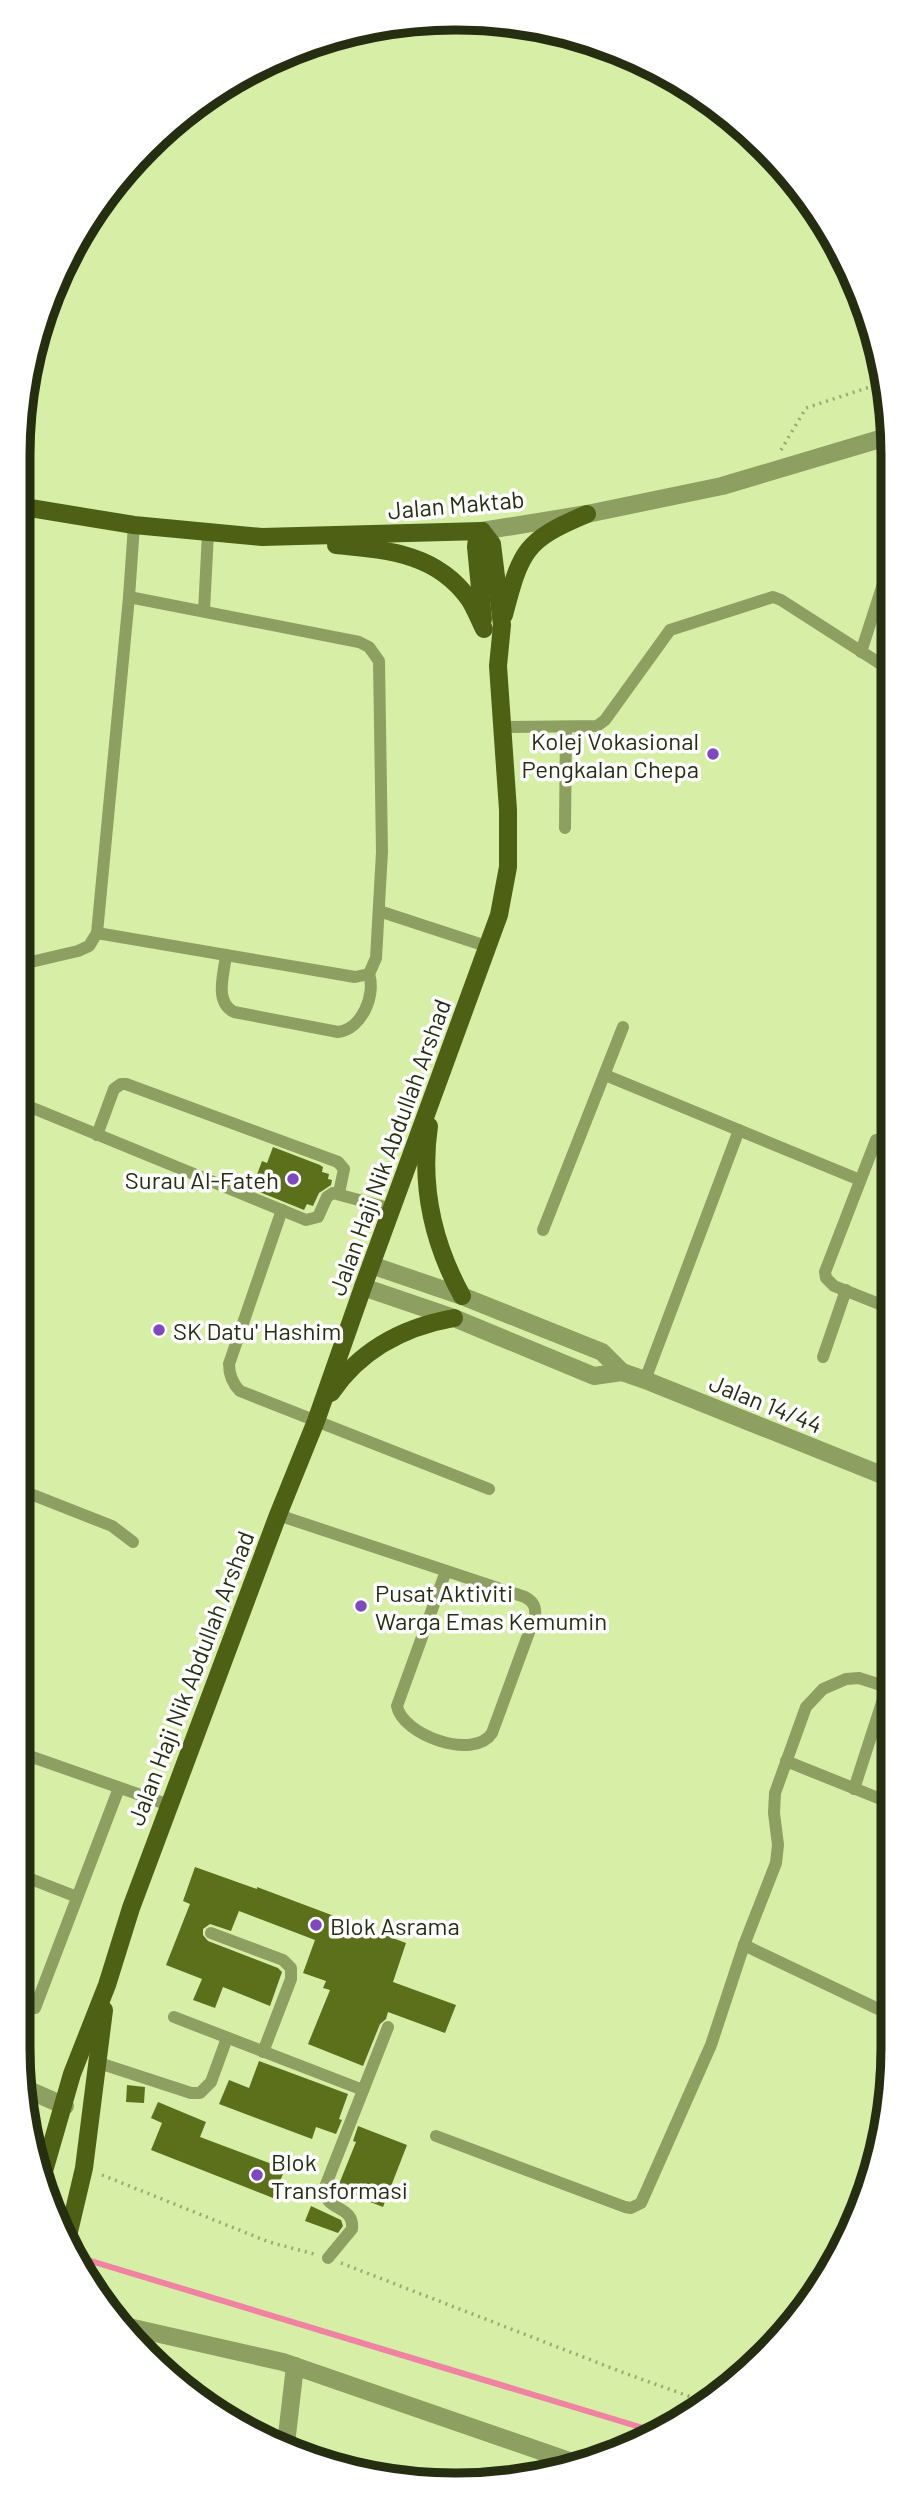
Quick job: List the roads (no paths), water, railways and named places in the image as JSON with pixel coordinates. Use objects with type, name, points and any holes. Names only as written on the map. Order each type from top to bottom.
[{"type":"main road","name":"Jalan Maktab","points":[[30,508],[134,525],[262,537],[482,531]]},
{"type":"main road","points":[[262,537],[391,550],[416,558],[436,568],[454,583],[493,627],[523,556],[536,540],[553,528],[587,514]]},
{"type":"main road","name":"Jalan Haji Nik Abdullah Arshad","points":[[45,2162],[65,2106],[72,2074],[107,1986],[131,1908],[278,1515],[317,1421],[391,1209],[499,915],[508,867],[508,810],[493,627],[492,544],[482,531]]},
{"type":"main road","points":[[441,1075],[427,1142],[427,1188],[435,1233],[446,1265],[462,1296]]},
{"type":"main road","points":[[317,1421],[339,1382],[371,1351],[410,1329],[454,1318]]},
{"type":"main road","name":"Jalan Haji Nik Abdullah Arshad","points":[[70,2227],[84,2168],[107,1986]]},
{"type":"street","name":"Jalan Maktab","points":[[482,531],[587,514],[722,486],[880,439]]},
{"type":"street","name":"Jalan 14/44","points":[[371,1265],[462,1296],[602,1352],[622,1373]]},
{"type":"street","name":"Jalan 14/44","points":[[363,1287],[454,1318],[594,1376],[622,1373],[645,1380],[881,1475]]},
{"type":"street","points":[[32,2092],[65,2106]]},
{"type":"street","points":[[136,2329],[295,2366],[564,2459]]},
{"type":"street","points":[[287,2438],[295,2366]]},
{"type":"lane","points":[[30,962],[78,951],[89,946],[97,933],[134,525]]},
{"type":"lane","points":[[204,611],[208,533]]},
{"type":"lane","points":[[861,652],[881,590]]},
{"type":"lane","points":[[129,597],[359,642],[375,652],[379,661],[382,852],[376,958],[369,974],[372,990],[362,1017],[347,1031],[338,1032],[227,1009],[222,994],[226,955]]},
{"type":"lane","points":[[502,727],[593,727],[602,724],[670,630],[769,598],[781,600],[881,664]]},
{"type":"lane","points":[[565,828],[566,727]]},
{"type":"lane","points":[[379,911],[489,947]]},
{"type":"lane","points":[[97,933],[355,977],[369,974]]},
{"type":"lane","points":[[542,1230],[623,1027]]},
{"type":"lane","points":[[605,1075],[860,1180]]},
{"type":"lane","points":[[97,1135],[114,1089],[126,1084],[338,1162],[344,1169],[338,1193]]},
{"type":"lane","points":[[30,1107],[312,1220],[322,1213],[329,1194],[338,1193],[391,1209]]},
{"type":"lane","points":[[645,1380],[739,1130]]},
{"type":"lane","points":[[876,1140],[825,1272],[829,1282],[881,1304]]},
{"type":"lane","points":[[282,1210],[229,1364],[229,1373],[235,1387],[489,1489]]},
{"type":"lane","points":[[823,1357],[846,1290]]},
{"type":"lane","points":[[30,1494],[112,1526],[133,1542]]},
{"type":"lane","points":[[278,1515],[525,1597],[531,1600],[536,1610],[492,1733],[486,1740],[464,1747],[411,1728],[400,1716],[397,1706],[446,1571]]},
{"type":"lane","points":[[436,2136],[625,2207],[636,2206],[644,2199],[711,2045],[744,1945],[776,1863],[778,1845],[774,1799],[806,1707],[823,1689],[846,1679],[859,1678],[881,1686]]},
{"type":"lane","points":[[854,1789],[881,1714]]},
{"type":"lane","points":[[30,1756],[169,1805]]},
{"type":"lane","points":[[786,1761],[881,1799]]},
{"type":"lane","points":[[34,2007],[119,1788]]},
{"type":"lane","points":[[30,1879],[77,1897]]},
{"type":"lane","points":[[211,1933],[283,1960],[291,1968],[291,1979],[263,2052]]},
{"type":"lane","points":[[744,1945],[881,2010]]},
{"type":"lane","points":[[174,2017],[363,2090]]},
{"type":"lane","points":[[328,2258],[352,2229],[353,2224],[348,2213],[325,2198],[325,2187],[388,2027]]},
{"type":"lane","points":[[99,2063],[191,2093],[200,2093],[211,2082],[227,2038]]},
{"type":"waterway","points":[[87,2260],[645,2429]]},
{"type":"place","name":"Kolej Vokasional Pengkalan Chepa","points":[[713,754]]},
{"type":"place","name":"Surau Al-Fateh","points":[[293,1179]]},
{"type":"place","name":"SK Datu' Hashim","points":[[159,1330]]},
{"type":"place","name":"Pusat Aktiviti Warga Emas Kemumin","points":[[361,1606]]},
{"type":"place","name":"Blok Asrama","points":[[316,1925]]},
{"type":"place","name":"Blok Transformasi","points":[[257,2175]]}]
